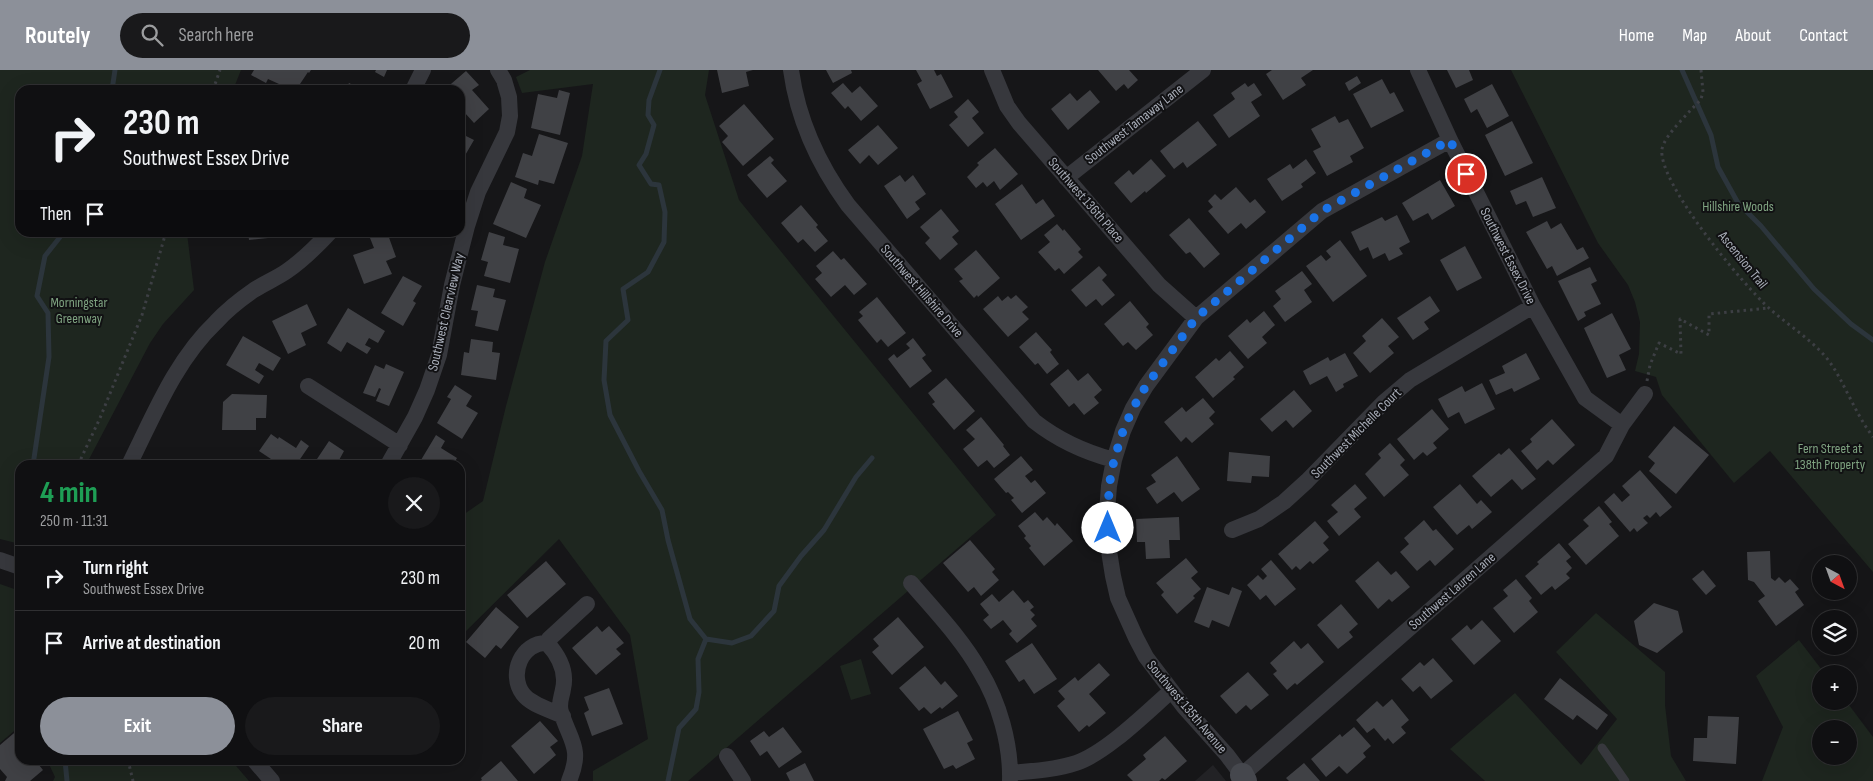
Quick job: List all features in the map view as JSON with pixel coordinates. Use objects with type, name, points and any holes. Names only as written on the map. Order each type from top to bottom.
[{"type":"street","points":[[415,85],[423,70]]},
{"type":"street","name":"Southwest Clearview Way","points":[[465,234],[478,192],[507,132],[510,116],[509,97],[504,80],[498,70]]},
{"type":"street","name":"Southwest Hillshire Drive","points":[[791,70],[801,118],[808,139],[832,183],[848,206],[1034,421],[1065,442],[1089,454],[1114,460]]},
{"type":"street","name":"Southwest 136th Place","points":[[992,70],[1007,106],[1019,123],[1159,285],[1196,318]]},
{"type":"street","name":"Southwest Tamaway Lane","points":[[1066,178],[1203,70]]},
{"type":"street","name":"Southwest Essex Drive","points":[[1418,70],[1450,140],[1533,306],[1585,398],[1622,425]]},
{"type":"street","name":"Southwest 135th Avenue","points":[[1244,778],[1227,755],[1171,691],[1146,657],[1118,598],[1108,545],[1107,512],[1114,460],[1123,431],[1133,408],[1146,386],[1196,318],[1322,211],[1450,140]]},
{"type":"street","points":[[131,460],[175,373],[192,347],[232,307],[253,291],[287,271],[310,253],[325,237]]},
{"type":"street","name":"Southwest Clearview Way","points":[[391,460],[427,390],[439,355],[452,285],[464,237]]},
{"type":"street","name":"Southwest Michelle Court","points":[[1232,530],[1259,519],[1284,502],[1384,402],[1410,380],[1533,306]]},
{"type":"street","points":[[308,386],[400,446]]},
{"type":"street","name":"Southwest Lauren Lane","points":[[1244,778],[1606,456],[1622,425],[1645,394]]},
{"type":"street","points":[[0,560],[15,565]]},
{"type":"street","points":[[911,583],[963,645],[981,671],[997,705],[1006,738],[1010,777],[1076,763],[1099,752],[1171,691]]},
{"type":"street","points":[[548,644],[548,639],[587,604]]},
{"type":"street","points":[[562,714],[530,700],[524,694],[517,679],[519,663],[531,647],[539,643],[548,644],[555,651],[565,678],[560,700],[562,714],[572,735],[576,752],[574,768],[569,781]]},
{"type":"street","points":[[726,756],[743,781]]},
{"type":"street","points":[[258,765],[272,781]]},
{"type":"lane","points":[[1602,748],[1624,781]]},
{"type":"path","points":[[215,85],[220,70]]},
{"type":"path","name":"Ascension Trail","points":[[1700,70],[1702,99],[1666,136],[1662,150],[1664,168],[1682,200],[1746,284],[1769,308],[1824,355],[1836,370],[1858,414],[1873,437]]},
{"type":"path","points":[[80,460],[100,418],[142,315],[165,237]]},
{"type":"path","name":"Ascension Trail","points":[[1645,394],[1650,365],[1659,344],[1681,354],[1680,320],[1709,335],[1709,314],[1769,308]]},
{"type":"path","points":[[129,765],[134,781]]},
{"type":"shaded area","points":[[1213,765],[1226,781],[1195,781]]},
{"type":"green space","name":"Morningstar Greenway","points":[[0,70],[241,70],[235,85],[15,85],[15,237],[187,237],[194,290],[163,324],[150,343],[89,460],[15,460],[15,543],[0,539]]},
{"type":"green space","points":[[530,70],[709,70],[705,95],[739,200],[996,515],[688,781],[593,781],[593,771],[648,739],[630,635],[559,539],[465,632],[465,514],[483,501],[506,406],[545,262],[582,156],[593,84],[522,93],[516,77]]},
{"type":"green space","name":"Hillshire Woods","points":[[1511,70],[1873,70],[1873,572],[1770,451],[1734,483],[1662,395],[1656,377],[1635,371],[1639,354],[1640,322],[1628,285],[1598,243]]},
{"type":"green space","points":[[0,584],[15,589],[15,730],[0,743]]},
{"type":"green space","points":[[1596,613],[1665,672],[1665,705],[1671,756],[1686,781],[1485,781],[1450,749],[1515,693],[1581,765],[1617,719],[1556,652]]},
{"type":"green space","points":[[1799,640],[1818,665],[1812,665],[1812,710],[1853,710],[1873,737],[1873,781],[1762,781],[1783,727],[1756,676]]},
{"type":"green space","points":[[861,659],[871,694],[851,700],[840,666]]},
{"type":"green space","points":[[49,765],[235,765],[249,781],[53,781],[55,777]]},
{"type":"building","points":[[254,70],[311,70],[299,85],[278,85],[268,79],[266,83],[251,75]]},
{"type":"building","points":[[376,70],[387,70],[384,77],[375,72]]},
{"type":"building","points":[[717,70],[753,70],[746,72],[749,86],[722,93]]},
{"type":"building","points":[[826,70],[851,70],[852,73],[833,83]]},
{"type":"building","points":[[916,70],[934,70],[937,76],[941,74],[953,97],[930,109],[917,84],[922,81]]},
{"type":"building","points":[[1098,70],[1129,70],[1138,80],[1128,89],[1124,84],[1116,91]]},
{"type":"building","points":[[1272,70],[1313,70],[1301,78],[1306,85],[1283,100],[1266,74]]},
{"type":"building","points":[[1447,70],[1469,70],[1473,80],[1456,88]]},
{"type":"building","points":[[466,71],[479,85],[472,90],[489,109],[474,123],[465,113],[465,85],[450,85]]},
{"type":"building","points":[[1357,76],[1361,83],[1349,91],[1345,83]]},
{"type":"building","points":[[1382,79],[1390,94],[1394,92],[1404,111],[1371,128],[1353,94]]},
{"type":"building","points":[[843,83],[852,93],[860,86],[878,106],[861,121],[848,106],[845,109],[831,93]]},
{"type":"building","points":[[1245,83],[1248,87],[1254,83],[1262,95],[1251,102],[1260,116],[1229,138],[1213,115],[1235,99],[1231,93]]},
{"type":"building","points":[[1492,84],[1509,116],[1487,128],[1477,109],[1471,113],[1464,99]]},
{"type":"building","points":[[559,90],[570,93],[560,135],[531,128],[538,94],[557,98]]},
{"type":"building","points":[[1090,90],[1100,102],[1068,130],[1051,109],[1070,93],[1077,101]]},
{"type":"building","points":[[968,99],[979,112],[972,118],[984,133],[968,147],[949,125],[958,117],[954,112]]},
{"type":"building","points":[[744,104],[774,139],[743,166],[722,142],[728,136],[719,126]]},
{"type":"building","points":[[1335,116],[1339,123],[1348,119],[1364,148],[1350,156],[1353,162],[1327,176],[1313,151],[1321,147],[1311,129]]},
{"type":"building","points":[[1198,121],[1217,145],[1187,168],[1183,162],[1174,169],[1160,151]]},
{"type":"building","points":[[1512,121],[1533,163],[1505,176],[1485,135]]},
{"type":"building","points":[[878,125],[898,148],[878,165],[869,155],[860,164],[848,150]]},
{"type":"building","points":[[539,134],[568,143],[554,184],[539,180],[538,185],[515,177],[523,153],[532,156]]},
{"type":"building","points":[[465,136],[474,140],[465,155]]},
{"type":"building","points":[[995,148],[1018,174],[1000,190],[994,181],[987,187],[983,182],[976,188],[967,177],[979,165],[977,163]]},
{"type":"building","points":[[770,156],[774,160],[771,163],[787,181],[767,198],[747,175]]},
{"type":"building","points":[[1151,159],[1166,176],[1131,203],[1114,183],[1129,170],[1133,175]]},
{"type":"building","points":[[1306,159],[1316,173],[1301,184],[1303,187],[1282,201],[1267,179],[1290,164],[1293,169]]},
{"type":"building","points":[[900,175],[905,182],[913,175],[926,194],[915,202],[920,209],[907,219],[884,186]]},
{"type":"building","points":[[1542,177],[1556,208],[1533,217],[1526,201],[1516,205],[1510,191]]},
{"type":"building","points":[[1440,180],[1455,206],[1432,220],[1428,213],[1413,221],[1402,203]]},
{"type":"building","points":[[511,182],[527,189],[524,198],[541,205],[526,238],[493,224]]},
{"type":"building","points":[[1022,184],[1036,204],[1043,199],[1055,216],[1021,240],[995,204]]},
{"type":"building","points":[[1236,187],[1250,203],[1255,199],[1266,212],[1246,229],[1241,223],[1228,234],[1208,211],[1213,207],[1208,201],[1215,194],[1221,200]]},
{"type":"building","points":[[801,205],[818,225],[816,227],[828,241],[815,252],[803,239],[798,243],[781,223]]},
{"type":"building","points":[[941,209],[959,231],[952,237],[958,244],[940,260],[925,243],[930,238],[920,227]]},
{"type":"building","points":[[1397,215],[1410,242],[1399,248],[1403,254],[1389,261],[1385,253],[1373,259],[1368,247],[1360,251],[1351,232],[1382,217],[1385,221]]},
{"type":"building","points":[[1189,218],[1220,254],[1204,268],[1190,252],[1186,254],[1169,235]]},
{"type":"building","points":[[1547,221],[1551,229],[1561,223],[1577,250],[1583,247],[1589,258],[1557,276],[1552,266],[1547,269],[1526,232]]},
{"type":"building","points":[[1057,224],[1063,231],[1064,229],[1081,249],[1078,252],[1083,257],[1064,274],[1059,268],[1055,271],[1038,252],[1050,242],[1044,235]]},
{"type":"building","points":[[489,232],[505,237],[503,245],[519,249],[510,283],[484,276],[488,262],[481,260]]},
{"type":"building","points":[[249,237],[278,237],[249,240]]},
{"type":"building","points":[[389,237],[396,257],[386,261],[392,274],[364,284],[353,255],[374,248],[370,238]]},
{"type":"building","points":[[1340,240],[1367,276],[1333,302],[1306,266],[1321,255],[1326,261],[1331,257],[1326,251]]},
{"type":"building","points":[[1465,246],[1482,278],[1457,291],[1440,260]]},
{"type":"building","points":[[976,250],[1000,278],[978,297],[977,295],[974,298],[959,281],[963,279],[954,269]]},
{"type":"building","points":[[833,251],[841,260],[844,258],[867,284],[854,295],[845,285],[831,297],[815,279],[822,273],[816,266]]},
{"type":"building","points":[[1099,266],[1107,275],[1102,280],[1115,295],[1102,306],[1096,299],[1086,307],[1071,290]]},
{"type":"building","points":[[1590,267],[1597,281],[1591,284],[1601,304],[1584,312],[1586,316],[1578,321],[1558,281]]},
{"type":"building","points":[[1302,271],[1312,284],[1304,290],[1312,302],[1285,322],[1273,306],[1281,299],[1275,291]]},
{"type":"building","points":[[403,276],[422,286],[413,301],[416,303],[403,326],[381,313]]},
{"type":"building","points":[[477,285],[495,289],[493,297],[506,300],[498,331],[475,326],[478,311],[471,310]]},
{"type":"building","points":[[1016,295],[1028,307],[1022,312],[1029,319],[1008,337],[983,309],[998,296],[1002,301],[1008,296],[1011,299]]},
{"type":"building","points":[[1430,296],[1440,311],[1424,322],[1429,329],[1413,340],[1397,318]]},
{"type":"building","points":[[877,297],[906,333],[888,347],[881,339],[877,343],[858,320],[863,316],[859,312]]},
{"type":"building","points":[[1130,301],[1149,324],[1146,327],[1153,335],[1136,350],[1128,342],[1123,346],[1104,324]]},
{"type":"building","points":[[307,304],[317,325],[301,333],[306,345],[288,354],[272,321]]},
{"type":"building","points":[[348,308],[385,331],[378,343],[369,338],[365,345],[371,348],[367,354],[347,342],[341,352],[327,343]]},
{"type":"building","points":[[1264,311],[1275,325],[1262,337],[1267,343],[1248,359],[1228,336],[1247,319],[1250,323]]},
{"type":"building","points":[[1612,313],[1631,349],[1619,355],[1626,370],[1607,378],[1584,328]]},
{"type":"building","points":[[1382,318],[1399,337],[1388,346],[1394,353],[1370,373],[1353,353],[1366,341],[1362,336]]},
{"type":"building","points":[[1036,332],[1052,350],[1050,352],[1059,364],[1047,374],[1038,363],[1035,365],[1019,347]]},
{"type":"building","points":[[243,336],[281,358],[273,371],[259,363],[255,370],[264,376],[259,384],[226,365]]},
{"type":"building","points":[[913,338],[926,355],[922,358],[932,371],[910,388],[888,359],[894,354],[897,358],[910,348],[906,344]]},
{"type":"building","points":[[471,339],[493,342],[492,352],[500,353],[496,380],[461,375],[464,352],[469,353]]},
{"type":"building","points":[[1230,351],[1244,367],[1233,377],[1235,379],[1213,398],[1195,377],[1216,358],[1219,361]]},
{"type":"building","points":[[1345,353],[1358,376],[1343,384],[1344,387],[1336,392],[1327,376],[1310,385],[1303,371],[1328,357],[1330,361]]},
{"type":"building","points":[[1526,353],[1540,379],[1514,392],[1512,388],[1496,395],[1489,380],[1505,373],[1502,366]]},
{"type":"building","points":[[386,364],[404,372],[389,406],[376,401],[381,389],[379,388],[375,397],[363,393],[375,365],[384,369]]},
{"type":"building","points":[[1068,369],[1078,381],[1088,373],[1102,390],[1094,397],[1099,403],[1084,415],[1074,403],[1069,407],[1050,384]]},
{"type":"building","points":[[946,378],[975,411],[954,430],[932,404],[935,402],[928,393]]},
{"type":"building","points":[[1482,383],[1495,409],[1465,424],[1459,412],[1448,418],[1438,399],[1462,386],[1465,392]]},
{"type":"building","points":[[455,385],[472,396],[466,406],[478,413],[462,439],[437,423],[451,399],[447,397]]},
{"type":"building","points":[[1294,390],[1312,411],[1293,428],[1286,420],[1272,432],[1260,419]]},
{"type":"building","points":[[232,394],[267,395],[266,418],[256,418],[256,430],[222,430],[223,402]]},
{"type":"building","points":[[1203,398],[1215,412],[1209,418],[1214,424],[1192,443],[1186,437],[1181,442],[1164,422],[1182,407],[1186,412]]},
{"type":"building","points":[[1432,409],[1449,429],[1433,443],[1437,448],[1427,456],[1423,452],[1414,460],[1397,439]]},
{"type":"building","points":[[981,417],[1010,455],[994,468],[987,460],[978,467],[963,449],[975,439],[966,430]]},
{"type":"building","points":[[1552,419],[1575,445],[1553,465],[1548,460],[1537,470],[1521,451],[1532,442],[1530,439]]},
{"type":"building","points":[[1674,426],[1709,455],[1676,494],[1649,471],[1655,463],[1648,457]]},
{"type":"building","points":[[271,434],[296,448],[301,440],[309,446],[299,460],[272,460],[259,451]]},
{"type":"building","points":[[436,435],[445,441],[441,448],[457,458],[456,460],[421,460]]},
{"type":"building","points":[[329,441],[344,451],[339,460],[316,460]]},
{"type":"building","points":[[1390,443],[1405,460],[1400,465],[1409,475],[1384,497],[1365,474],[1381,458],[1378,454]]},
{"type":"building","points":[[1509,448],[1536,479],[1522,490],[1512,479],[1491,497],[1472,476],[1499,453],[1501,455]]},
{"type":"building","points":[[1229,452],[1270,456],[1269,477],[1252,476],[1251,483],[1227,481]]},
{"type":"building","points":[[1021,456],[1033,470],[1025,476],[1031,483],[1035,480],[1046,493],[1022,513],[1011,500],[1014,498],[1008,492],[1006,493],[994,479]]},
{"type":"building","points":[[1177,456],[1200,489],[1182,502],[1174,492],[1157,504],[1146,488],[1156,482],[1151,475]]},
{"type":"building","points":[[1640,470],[1672,507],[1660,517],[1656,512],[1650,518],[1647,515],[1643,518],[1648,523],[1637,532],[1634,528],[1630,532],[1604,502],[1614,493],[1622,502],[1630,495],[1622,486]]},
{"type":"building","points":[[1355,484],[1367,498],[1354,509],[1361,517],[1339,536],[1327,521],[1338,512],[1331,505]]},
{"type":"building","points":[[1460,484],[1477,504],[1481,500],[1492,512],[1472,529],[1469,525],[1457,535],[1433,507]]},
{"type":"building","points":[[1599,506],[1612,522],[1609,524],[1619,536],[1586,565],[1568,544],[1589,526],[1583,520]]},
{"type":"building","points":[[1035,512],[1043,521],[1047,517],[1055,526],[1057,523],[1073,541],[1044,566],[1029,548],[1031,546],[1024,538],[1026,536],[1018,526]]},
{"type":"building","points":[[1179,517],[1180,540],[1169,540],[1170,558],[1146,559],[1145,542],[1137,542],[1136,519]]},
{"type":"building","points":[[1424,520],[1433,531],[1436,529],[1454,549],[1435,566],[1430,560],[1417,571],[1400,552],[1409,544],[1404,538]]},
{"type":"building","points":[[1315,521],[1329,537],[1323,543],[1329,550],[1313,564],[1310,561],[1300,570],[1296,566],[1292,570],[1278,554]]},
{"type":"building","points":[[970,540],[995,569],[992,572],[999,580],[981,596],[974,587],[968,592],[943,563]]},
{"type":"building","points":[[1559,543],[1571,557],[1566,561],[1572,568],[1566,574],[1570,578],[1555,590],[1552,586],[1541,595],[1525,576],[1539,564],[1537,562]]},
{"type":"building","points":[[1770,551],[1771,578],[1775,581],[1779,577],[1785,583],[1790,579],[1799,589],[1795,592],[1804,605],[1776,626],[1758,601],[1765,596],[1754,582],[1748,580],[1747,552]]},
{"type":"building","points":[[1186,558],[1198,572],[1191,578],[1201,589],[1193,596],[1195,598],[1177,614],[1161,595],[1164,592],[1156,583]]},
{"type":"building","points":[[1271,560],[1296,589],[1275,606],[1266,595],[1260,600],[1247,585],[1258,575],[1263,580],[1267,576],[1261,569]]},
{"type":"building","points":[[546,561],[566,584],[527,618],[507,595]]},
{"type":"building","points":[[1378,561],[1391,575],[1396,571],[1410,587],[1392,602],[1389,599],[1378,609],[1355,581]]},
{"type":"building","points":[[1703,570],[1716,586],[1706,595],[1692,579]]},
{"type":"building","points":[[1516,579],[1532,598],[1529,601],[1538,612],[1514,633],[1493,608],[1508,596],[1503,590]]},
{"type":"building","points":[[1207,587],[1229,595],[1232,587],[1242,591],[1229,627],[1212,620],[1209,628],[1194,622]]},
{"type":"building","points":[[1013,590],[1024,603],[1028,600],[1034,607],[1030,610],[1035,615],[1031,619],[1037,626],[1017,643],[1009,634],[1012,631],[1003,620],[991,629],[983,620],[989,615],[980,604],[992,594],[999,602]]},
{"type":"building","points":[[1654,603],[1678,611],[1683,632],[1657,653],[1639,645],[1634,621]]},
{"type":"building","points":[[1341,604],[1358,624],[1349,632],[1353,637],[1338,649],[1317,625]]},
{"type":"building","points":[[496,607],[519,627],[501,649],[496,645],[485,658],[466,642]]},
{"type":"building","points":[[898,617],[924,647],[892,675],[872,652],[879,646],[873,639]]},
{"type":"building","points":[[1482,620],[1501,641],[1474,665],[1451,639],[1467,625],[1471,630]]},
{"type":"building","points":[[597,626],[602,632],[609,626],[624,643],[616,649],[621,654],[596,675],[572,648]]},
{"type":"building","points":[[1294,641],[1301,649],[1308,643],[1324,662],[1297,685],[1295,683],[1287,690],[1273,674],[1277,671],[1270,663]]},
{"type":"building","points":[[1032,643],[1057,679],[1034,694],[1024,679],[1019,682],[1005,661]]},
{"type":"building","points":[[1433,658],[1453,681],[1431,699],[1420,686],[1413,692],[1401,679],[1420,662],[1424,666]]},
{"type":"building","points":[[1099,663],[1110,675],[1089,694],[1106,713],[1089,727],[1087,725],[1079,732],[1057,706],[1065,699],[1058,691],[1075,677],[1078,681]]},
{"type":"building","points":[[925,666],[941,685],[945,681],[958,696],[942,709],[940,707],[931,714],[924,707],[919,711],[899,688]]},
{"type":"building","points":[[1248,672],[1269,695],[1251,710],[1246,705],[1236,714],[1220,696]]},
{"type":"building","points":[[1560,678],[1608,715],[1597,730],[1577,715],[1573,720],[1544,699]]},
{"type":"building","points":[[609,688],[623,724],[592,736],[584,713],[589,710],[584,697]]},
{"type":"building","points":[[1392,699],[1409,720],[1401,727],[1406,733],[1393,744],[1388,738],[1385,741],[1374,728],[1367,733],[1356,720],[1377,701],[1383,707]]},
{"type":"building","points":[[958,711],[973,740],[967,743],[975,759],[956,769],[953,765],[944,769],[923,729]]},
{"type":"building","points":[[1708,716],[1739,717],[1736,764],[1693,761],[1694,738],[1707,738]]},
{"type":"building","points":[[540,721],[558,741],[550,747],[556,755],[534,774],[511,746]]},
{"type":"building","points":[[783,727],[802,752],[779,768],[767,751],[760,756],[750,741],[764,731],[769,737]]},
{"type":"building","points":[[1354,727],[1371,746],[1363,753],[1366,757],[1347,774],[1339,766],[1326,777],[1311,759],[1340,734],[1342,737]]},
{"type":"building","points":[[15,732],[15,765],[39,765],[43,770],[30,781],[5,781],[7,777],[0,769],[0,745]]},
{"type":"building","points":[[1165,736],[1187,761],[1165,780],[1162,778],[1159,781],[1133,781],[1127,775],[1146,759],[1143,755]]},
{"type":"building","points":[[501,761],[518,781],[480,781],[482,780],[481,778]]},
{"type":"building","points":[[805,763],[814,781],[790,781],[786,773]]},
{"type":"building","points":[[1304,763],[1320,781],[1289,781],[1286,778]]},
{"type":"waterway","points":[[113,85],[115,70]]},
{"type":"waterway","points":[[660,70],[649,100],[648,115],[654,125],[646,154],[639,165],[651,184],[659,185],[665,212],[664,242],[648,272],[623,289],[628,320],[606,341],[604,380],[610,415],[662,510],[668,540],[690,619],[706,639],[698,659],[699,692],[696,709],[679,728],[668,781]]},
{"type":"waterway","points":[[1682,70],[1711,135],[1718,167],[1738,203],[1761,226],[1814,289],[1851,324],[1873,340]]},
{"type":"waterway","points":[[34,460],[49,357],[48,313],[37,296],[45,256],[60,237]]},
{"type":"waterway","points":[[706,639],[732,643],[751,636],[774,611],[779,586],[801,556],[824,530],[856,477],[872,458]]},
{"type":"waterway","points":[[65,765],[67,781]]},
{"type":"route","points":[[1108,528],[1109,486],[1114,460],[1123,431],[1133,408],[1146,386],[1196,318],[1322,211],[1450,140],[1466,174]]},
{"type":"park label","name":"Fern Street at 138th Property","points":[[1830,456]]}]
